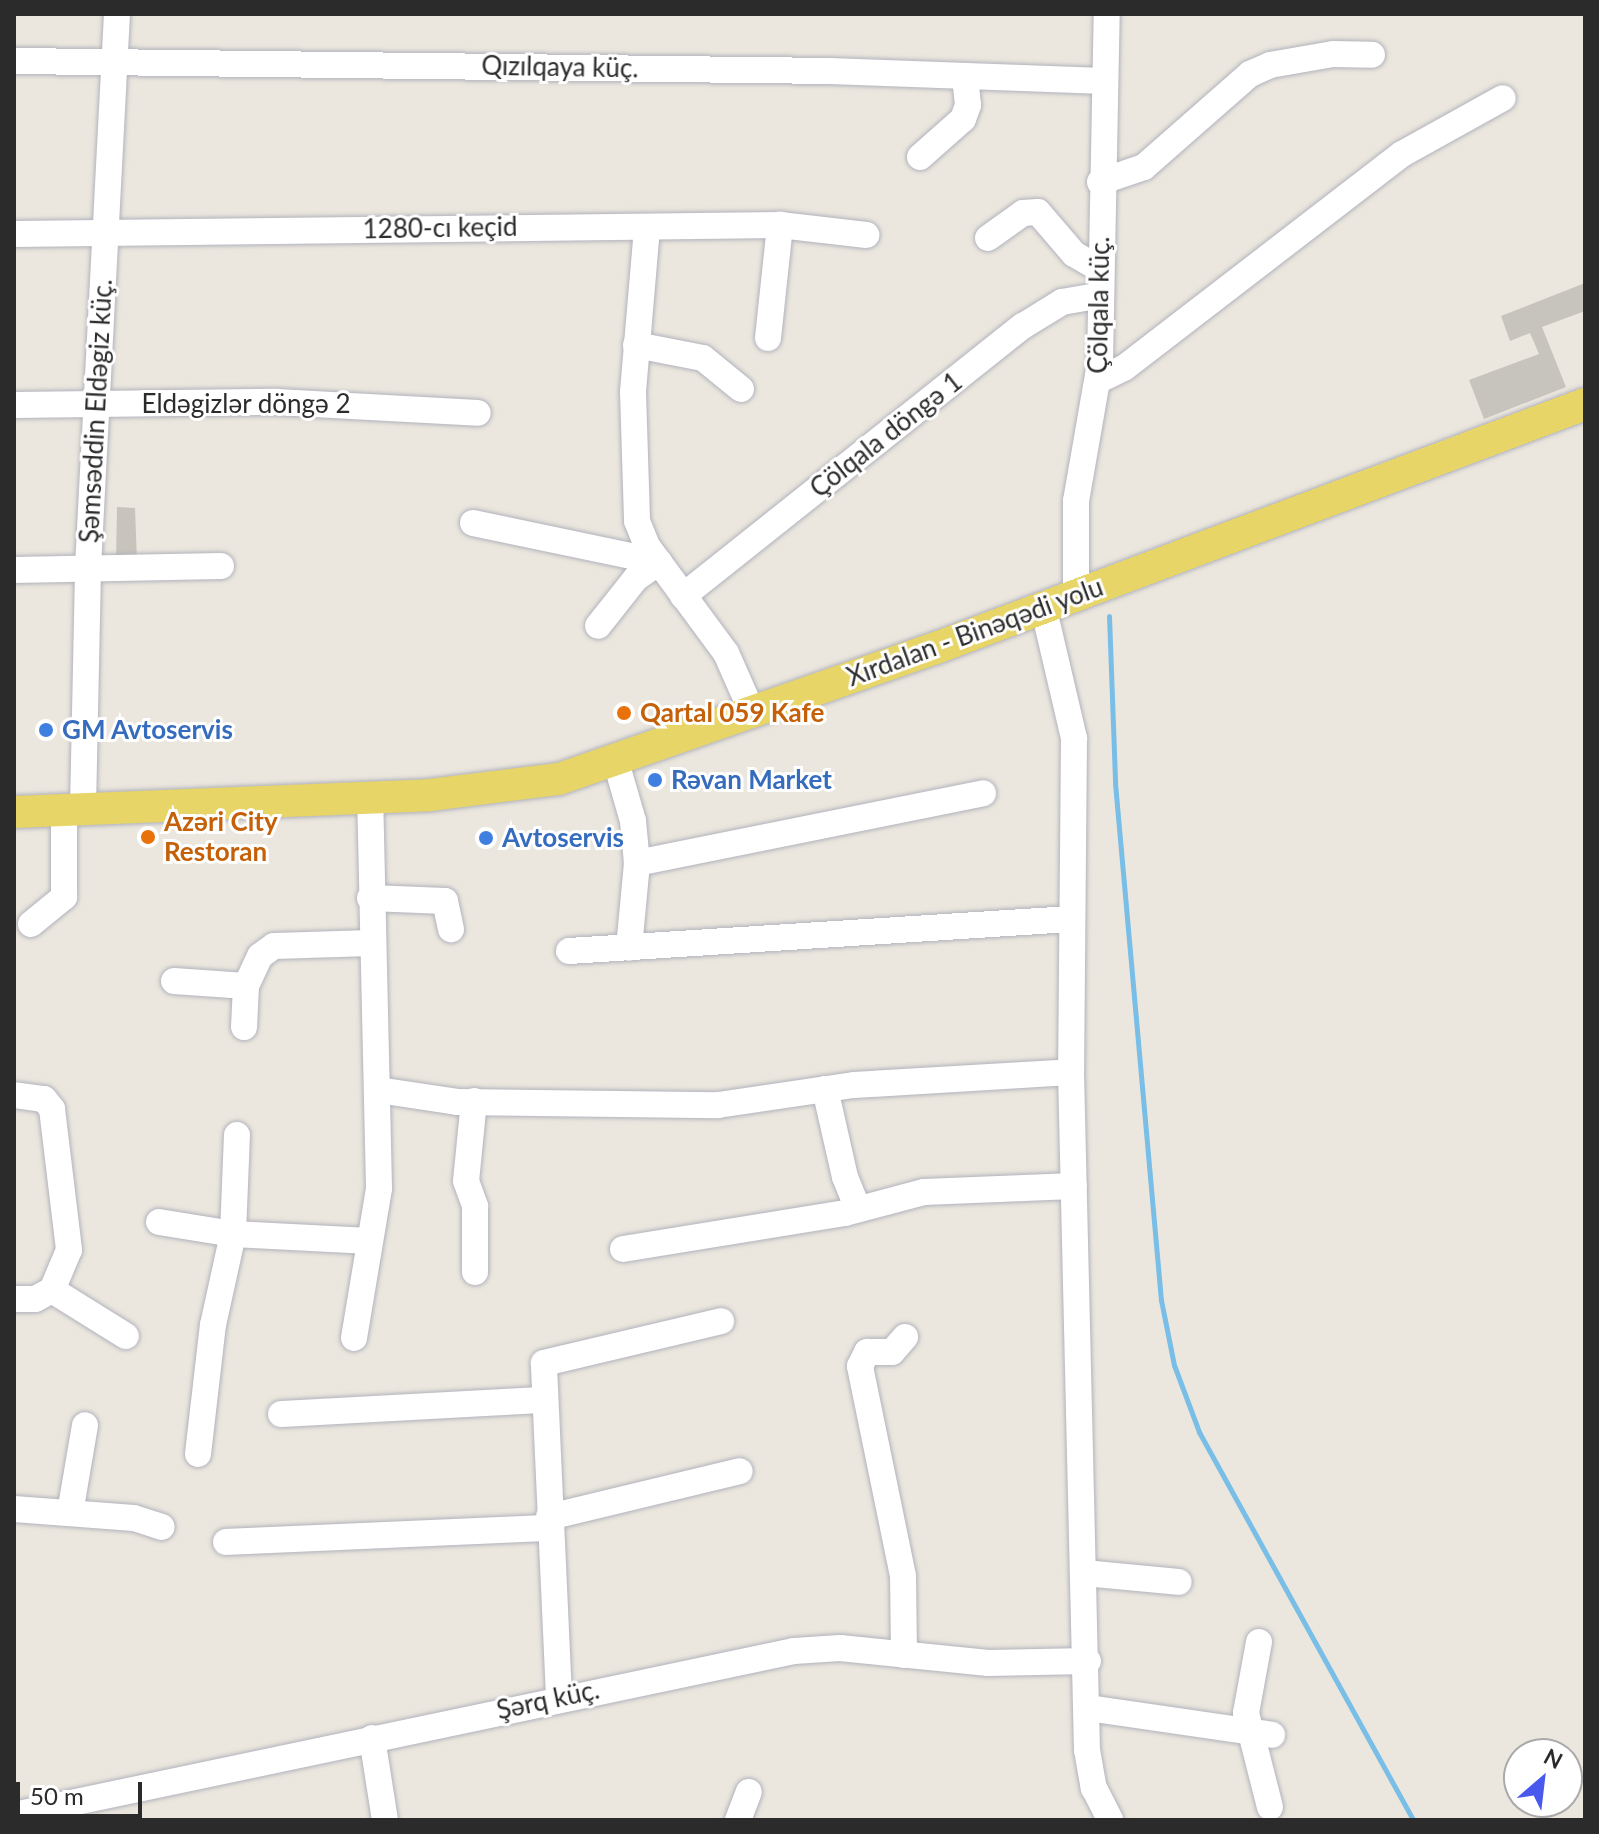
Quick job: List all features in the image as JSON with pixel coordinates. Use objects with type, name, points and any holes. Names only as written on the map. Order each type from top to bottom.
[{"type":"main road","name":"Xırdalan - Binəqədi yolu","points":[[14,812],[370,798],[506,789],[616,762],[1585,404]]},
{"type":"street","name":"Şəmsəddin Eldəgiz küç.","points":[[31,924],[64,897],[74,809],[117,14]]},
{"type":"street","name":"Çölqala küç.","points":[[1076,594],[1073,548],[1079,480],[1099,380],[1100,182],[1107,14]]},
{"type":"street","points":[[1100,182],[1144,167],[1250,74],[1270,65],[1333,54],[1372,55]]},
{"type":"street","name":"Qızılqaya küç.","points":[[14,61],[115,60],[1105,81]]},
{"type":"street","points":[[920,157],[963,119],[968,105],[965,76]]},
{"type":"street","points":[[1099,380],[1124,368],[1402,154],[1503,98]]},
{"type":"street","points":[[988,238],[1023,213],[1038,212],[1100,282]]},
{"type":"street","points":[[768,338],[780,225]]},
{"type":"street","name":"1280-cı keçid","points":[[14,234],[780,225],[866,235]]},
{"type":"street","points":[[647,228],[636,345],[633,491],[637,521],[659,562],[726,653],[752,712]]},
{"type":"street","name":"Çölqala döngə 1","points":[[683,596],[1023,326],[1100,282]]},
{"type":"street","points":[[636,345],[703,358],[741,389]]},
{"type":"street","name":"Eldəgizlər döngə 2","points":[[14,405],[306,403],[478,413]]},
{"type":"street","points":[[473,523],[659,562]]},
{"type":"street","points":[[598,626],[636,578],[659,562]]},
{"type":"street","points":[[14,570],[221,566]]},
{"type":"street","points":[[1043,606],[1074,738],[1071,1072],[1089,1768],[1102,1817]]},
{"type":"street","points":[[616,762],[633,821],[637,863],[629,948]]},
{"type":"street","points":[[637,863],[983,793]]},
{"type":"street","points":[[354,1338],[379,1188],[370,798]]},
{"type":"street","points":[[370,898],[445,901],[451,929]]},
{"type":"street","points":[[569,951],[1071,919]]},
{"type":"street","points":[[244,1027],[246,986],[260,956],[274,946],[371,943]]},
{"type":"street","points":[[174,981],[246,986]]},
{"type":"street","points":[[378,1090],[474,1101],[718,1105],[825,1089],[1071,1072]]},
{"type":"street","points":[[825,1089],[845,1177],[857,1207]]},
{"type":"street","points":[[14,1095],[44,1099],[52,1109],[69,1250],[52,1290],[35,1299],[14,1299]]},
{"type":"street","points":[[474,1101],[466,1181],[475,1206],[475,1272]]},
{"type":"street","points":[[198,1454],[213,1325],[233,1234],[237,1135]]},
{"type":"street","points":[[623,1249],[823,1217],[924,1192],[1074,1186]]},
{"type":"street","points":[[159,1222],[233,1234],[370,1241]]},
{"type":"street","points":[[52,1290],[126,1336]]},
{"type":"street","points":[[559,1697],[541,1370],[550,1360],[721,1321]]},
{"type":"street","points":[[904,1655],[903,1576],[860,1366],[867,1352],[892,1352],[905,1337]]},
{"type":"street","points":[[281,1414],[542,1400]]},
{"type":"street","points":[[70,1513],[85,1425]]},
{"type":"street","points":[[226,1542],[549,1522],[740,1471]]},
{"type":"street","points":[[14,1509],[134,1518],[162,1527]]},
{"type":"street","points":[[1084,1573],[1179,1582]]},
{"type":"street","points":[[1259,1642],[1246,1713],[1261,1733],[1270,1807]]},
{"type":"street","name":"Şərq küç.","points":[[14,1815],[559,1697],[794,1651],[840,1648],[988,1663],[1088,1661]]},
{"type":"street","points":[[1088,1708],[1261,1733]]},
{"type":"street","points":[[372,1738],[385,1820]]},
{"type":"street","points":[[738,1820],[749,1792]]},
{"type":"building","points":[[1585,283],[1585,311],[1542,327],[1566,387],[1484,419],[1469,380],[1539,354],[1530,333],[1510,341],[1501,316]]},
{"type":"building","points":[[117,507],[135,508],[137,562],[116,561]]},
{"type":"waterway","points":[[1109,616],[1115,783],[1161,1300],[1174,1365],[1199,1432],[1413,1820]]},
{"type":"place","name":"Qartal 059 Kafe","points":[[624,713]]},
{"type":"place","name":"GM Avtoservis","points":[[46,730]]},
{"type":"place","name":"Rəvan Market","points":[[655,780]]},
{"type":"place","name":"Azəri City Restoran","points":[[148,837]]},
{"type":"place","name":"Avtoservis","points":[[486,838]]}]
